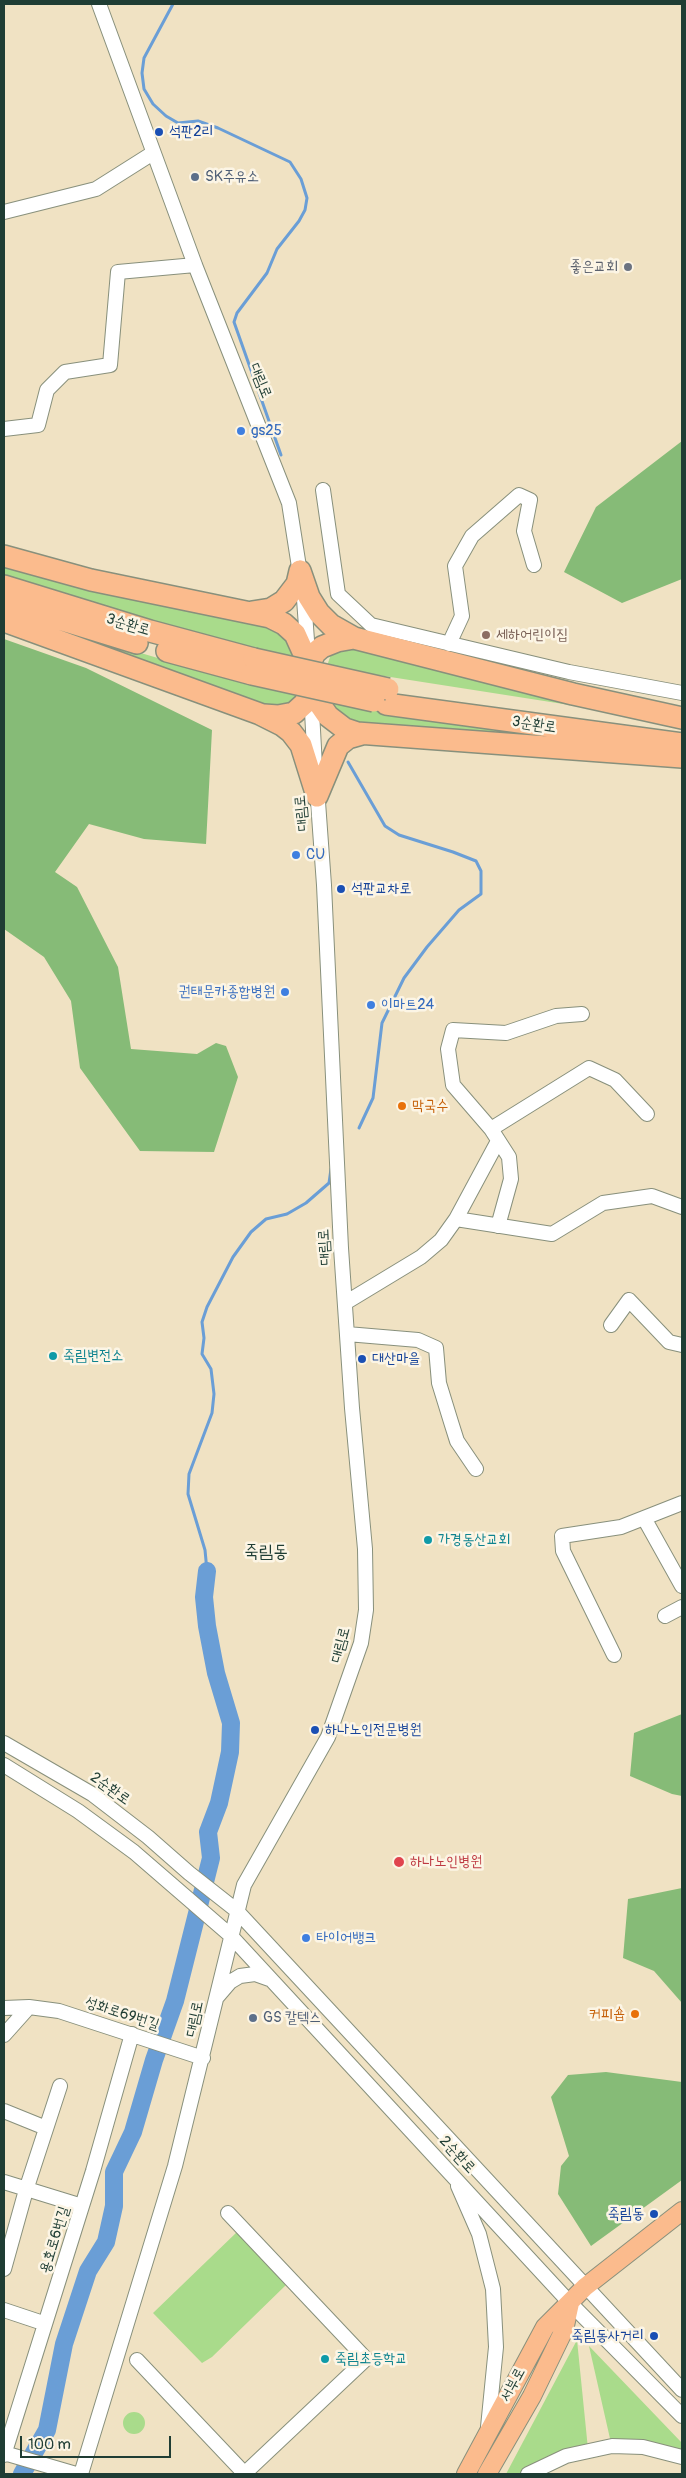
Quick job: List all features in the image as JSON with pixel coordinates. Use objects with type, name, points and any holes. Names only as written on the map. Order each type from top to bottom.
[{"type":"highway","points":[[4,556],[91,580],[270,617],[291,629],[302,646],[309,665]]},
{"type":"highway","points":[[252,612],[271,609],[284,601],[297,584],[300,571]]},
{"type":"highway","points":[[300,571],[309,597],[319,614],[331,625],[354,638],[573,694],[682,718]]},
{"type":"highway","name":"3순환로","points":[[4,586],[150,631],[253,667]]},
{"type":"highway","name":"3순환로","points":[[4,602],[101,632],[253,667]]},
{"type":"highway","points":[[4,621],[260,714],[282,725],[298,740],[317,796]]},
{"type":"highway","points":[[309,665],[315,653],[322,647],[337,641],[354,638]]},
{"type":"highway","points":[[253,667],[387,697]]},
{"type":"highway","points":[[260,714],[278,716],[294,713],[305,703],[310,690]]},
{"type":"highway","points":[[310,690],[322,710],[334,721],[351,732],[362,734],[682,757]]},
{"type":"highway","name":"3순환로","points":[[387,697],[468,702],[682,731]]},
{"type":"highway","name":"3순환로","points":[[387,697],[682,744]]},
{"type":"highway","points":[[317,796],[338,746],[348,738],[362,734]]},
{"type":"main road","name":"서부로","points":[[466,2474],[545,2327],[585,2287],[682,2211]]},
{"type":"main road","name":"서부로","points":[[487,2474],[532,2396],[564,2330],[570,2303]]},
{"type":"street","name":"대림로","points":[[81,2474],[175,2166],[203,2058],[236,1910],[246,1880],[328,1737],[361,1644],[367,1601],[365,1549],[345,1303],[324,885],[309,665],[300,571],[288,503],[195,265],[99,4]]},
{"type":"street","points":[[4,212],[96,188],[153,153]]},
{"type":"street","points":[[4,429],[38,425],[47,390],[65,372],[110,365],[118,272],[195,265]]},
{"type":"street","points":[[323,490],[338,594],[371,625],[569,672],[682,693]]},
{"type":"street","points":[[449,644],[462,616],[455,566],[472,536],[519,495],[530,500],[524,530],[534,565]]},
{"type":"street","points":[[498,1226],[510,1178],[509,1157],[495,1135],[453,1085],[448,1049],[453,1030],[506,1033],[556,1016],[582,1014]]},
{"type":"street","points":[[345,1303],[421,1258],[441,1240],[456,1219],[495,1135],[589,1068],[615,1080],[647,1114]]},
{"type":"street","points":[[456,1219],[552,1234],[604,1203],[652,1196],[682,1207]]},
{"type":"street","points":[[611,1325],[629,1300],[669,1342],[682,1345]]},
{"type":"street","points":[[347,1334],[418,1340],[436,1348],[439,1383],[457,1441],[476,1469]]},
{"type":"street","points":[[614,1655],[563,1551],[562,1536],[621,1527],[682,1502]]},
{"type":"street","points":[[644,1518],[682,1586]]},
{"type":"street","points":[[665,1616],[682,1607]]},
{"type":"street","name":"2순환로","points":[[4,1743],[92,1794],[148,1837],[189,1873],[236,1910],[682,2390]]},
{"type":"street","name":"2순환로","points":[[4,1765],[78,1811],[134,1852],[230,1935],[570,2303],[682,2416]]},
{"type":"street","points":[[216,1998],[230,1982],[245,1974],[260,1975],[274,1981]]},
{"type":"street","points":[[4,2035],[29,2007]]},
{"type":"street","name":"성화로69번길","points":[[4,2008],[29,2007],[59,2010],[203,2058]]},
{"type":"street","name":"용호로6번길","points":[[7,2454],[132,2034]]},
{"type":"street","points":[[4,2269],[7,2248],[60,2086]]},
{"type":"street","points":[[4,2111],[46,2128]]},
{"type":"street","points":[[452,2174],[479,2234],[493,2289],[496,2346],[487,2434]]},
{"type":"street","points":[[4,2182],[82,2206]]},
{"type":"street","points":[[137,2360],[245,2474],[366,2359],[228,2212]]},
{"type":"street","points":[[4,2310],[43,2324]]},
{"type":"street","points":[[528,2474],[566,2456],[612,2446],[650,2448],[682,2457]]},
{"type":"street","points":[[7,2454],[76,2474]]},
{"type":"green space","points":[[682,441],[682,579],[622,603],[564,572],[596,507]]},
{"type":"green space","points":[[4,562],[277,626],[293,646],[299,699],[289,709],[238,702],[4,607],[124,648],[252,686],[256,652],[4,577]]},
{"type":"green space","points":[[4,639],[86,668],[212,730],[206,844],[144,839],[89,824],[55,872],[77,887],[118,967],[131,1049],[197,1054],[216,1043],[226,1046],[238,1077],[214,1152],[140,1151],[80,1068],[71,1001],[44,957],[4,929]]},
{"type":"green space","points":[[342,645],[653,718],[352,671],[349,706],[656,749],[363,729],[332,710],[328,663],[332,651]]},
{"type":"green space","points":[[682,1714],[682,1796],[672,1794],[630,1776],[634,1733]]},
{"type":"green space","points":[[682,1888],[682,2003],[654,1971],[623,1958],[628,1899]]},
{"type":"green space","points":[[606,2072],[682,2082],[682,2180],[591,2246],[558,2194],[561,2166],[569,2156],[551,2097],[568,2075]]},
{"type":"green space","points":[[237,2232],[286,2285],[212,2357],[202,2363],[153,2313]]},
{"type":"green space","points":[[577,2340],[588,2449],[523,2474],[506,2474]]},
{"type":"green space","points":[[589,2346],[682,2443],[682,2455],[611,2443]]},
{"type":"green space","points":[[134,2412],[142,2415],[145,2423],[142,2431],[134,2434],[126,2431],[123,2423],[126,2415]]},
{"type":"waterway","points":[[173,4],[144,58],[142,73],[144,89],[153,104],[166,116],[178,123],[198,121],[218,128],[290,162],[301,179],[307,198],[305,210],[299,221],[277,249],[267,273],[237,313],[234,322],[281,455]]},
{"type":"waterway","points":[[348,762],[385,826],[399,835],[476,861],[481,871],[481,894],[459,910],[427,947],[404,978],[382,1023],[373,1098],[359,1128]]},
{"type":"waterway","points":[[207,1571],[205,1550],[188,1494],[189,1474],[212,1413],[214,1394],[211,1369],[202,1354],[204,1338],[202,1322],[207,1307],[233,1257],[251,1232],[266,1219],[287,1214],[306,1203],[329,1183],[331,1169]]},
{"type":"waterway","points":[[22,2474],[47,2430],[64,2344],[88,2271],[106,2242],[114,2206],[114,2172],[133,2132],[154,2060],[175,2001],[211,1858],[208,1832],[219,1803],[230,1752],[231,1723],[216,1673],[207,1626],[204,1597],[207,1571]]},
{"type":"place","name":"석판2리","points":[[159,132]]},
{"type":"place","name":"SK주유소","points":[[195,177]]},
{"type":"place","name":"좋은교회","points":[[628,267]]},
{"type":"place","name":"gs25","points":[[241,431]]},
{"type":"place","name":"세하어린이집","points":[[486,635]]},
{"type":"place","name":"CU","points":[[296,855]]},
{"type":"place","name":"석판교차로","points":[[341,889]]},
{"type":"place","name":"권태문카종합병원","points":[[285,992]]},
{"type":"place","name":"이마트24","points":[[371,1005]]},
{"type":"place","name":"막국수","points":[[402,1106]]},
{"type":"place","name":"죽림변전소","points":[[53,1356]]},
{"type":"place","name":"대산마을","points":[[362,1359]]},
{"type":"place","name":"가경동산교회","points":[[428,1540]]},
{"type":"place","name":"하나노인전문병원","points":[[315,1730]]},
{"type":"place","name":"하나노인병원","points":[[399,1862]]},
{"type":"place","name":"타이어뱅크","points":[[306,1938]]},
{"type":"place","name":"커피숍","points":[[635,2014]]},
{"type":"place","name":"GS 칼텍스","points":[[253,2018]]},
{"type":"place","name":"죽림동","points":[[654,2214]]},
{"type":"place","name":"죽림동사거리","points":[[654,2336]]},
{"type":"place","name":"죽림초등학교","points":[[325,2359]]},
{"type":"district","name":"죽림동","points":[[266,1552]]}]
